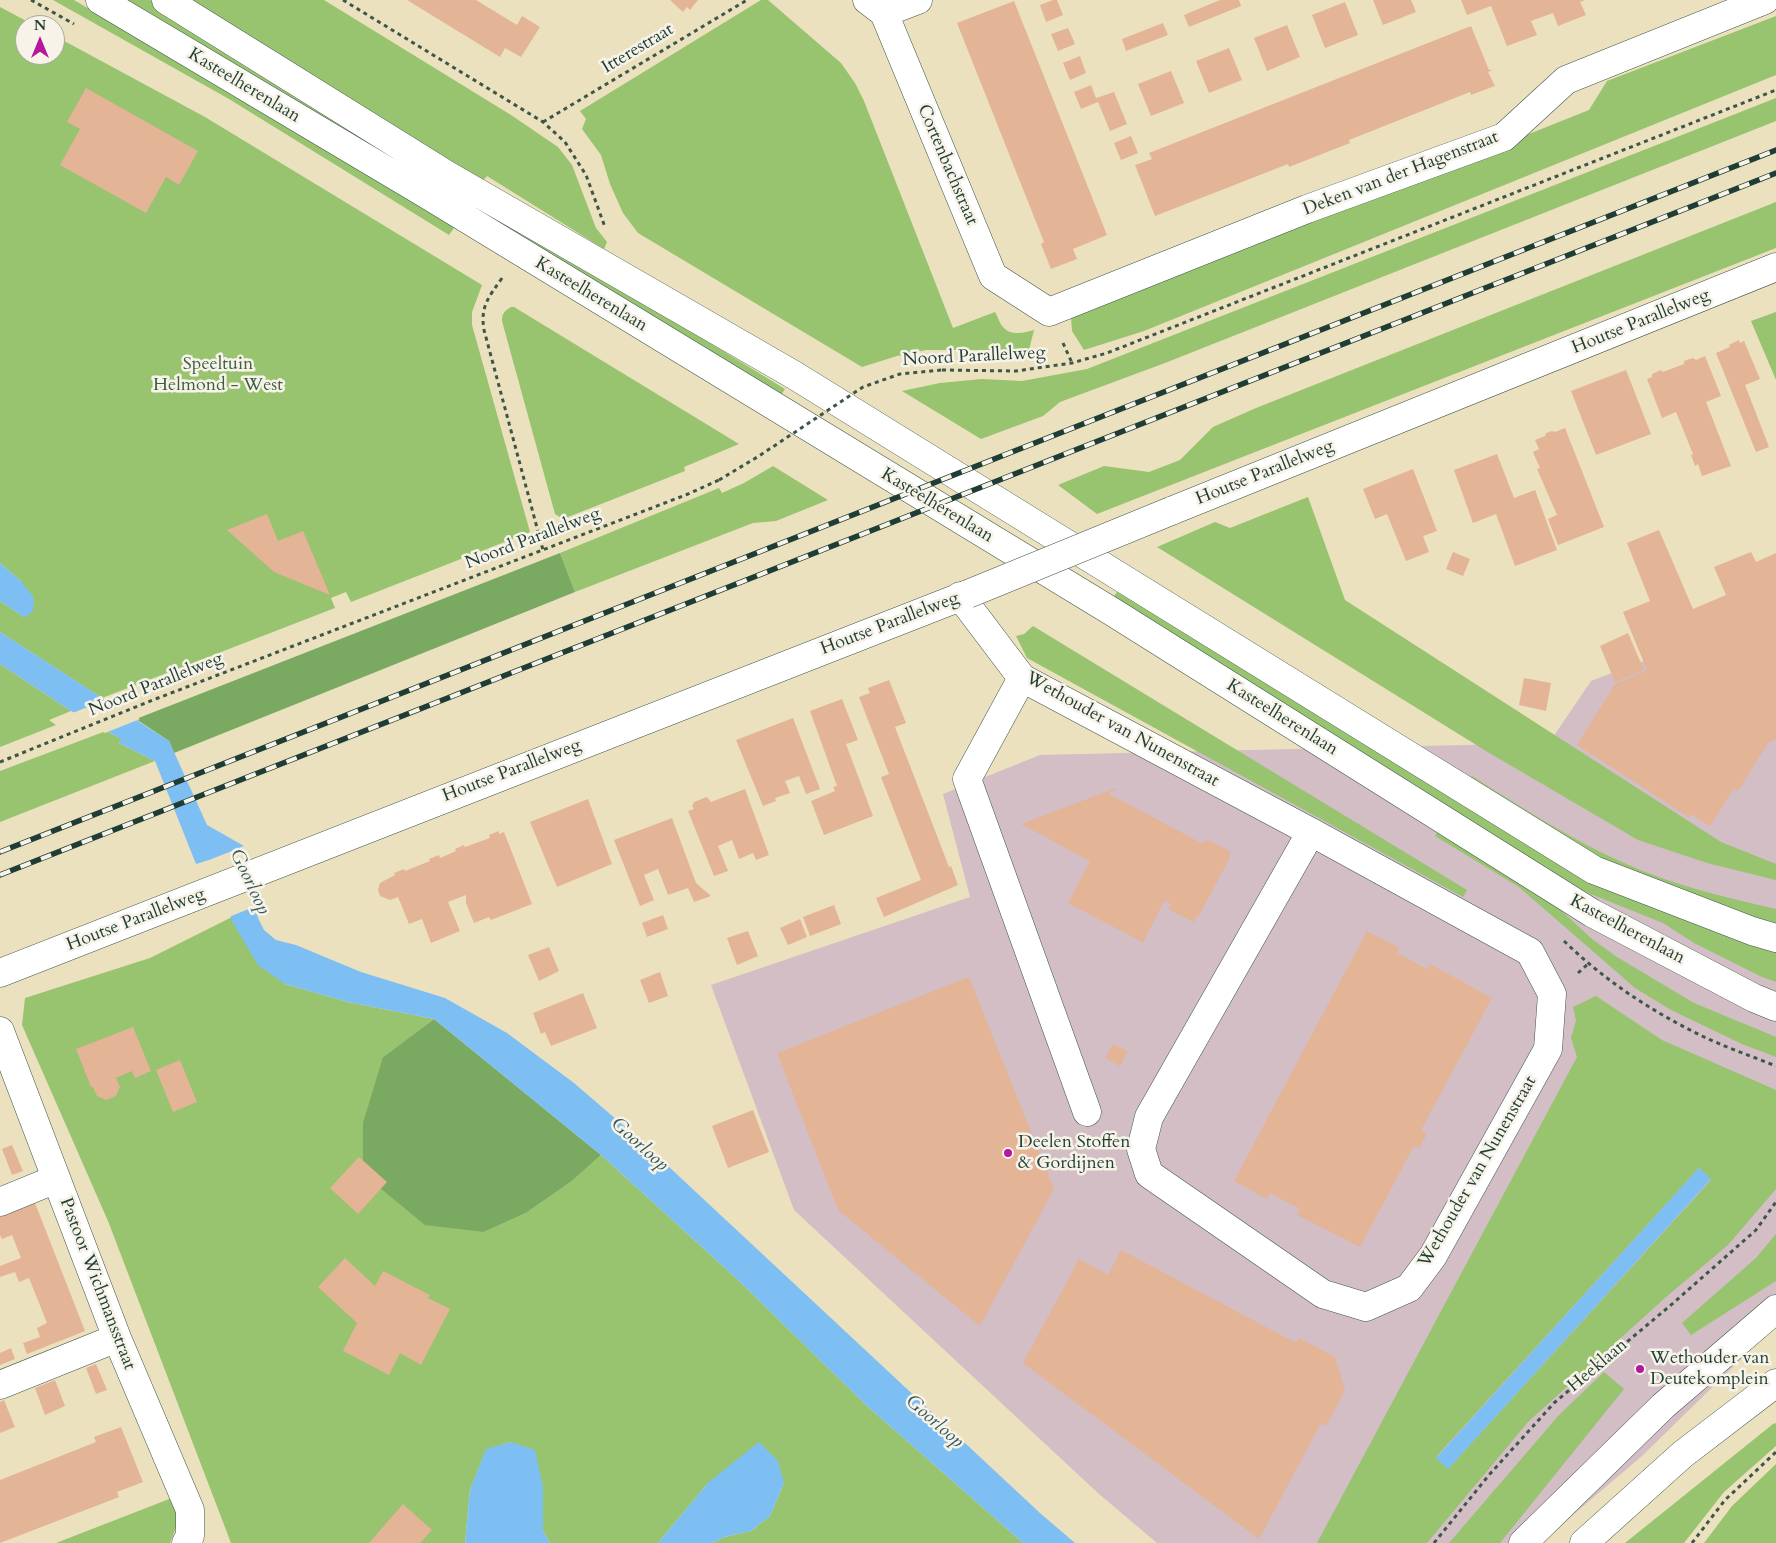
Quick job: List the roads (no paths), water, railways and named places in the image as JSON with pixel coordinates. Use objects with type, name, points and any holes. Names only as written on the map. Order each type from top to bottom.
[{"type":"street","name":"Kasteelherenlaan","points":[[100,0],[426,194],[1102,606],[1592,913],[1754,998],[1776,1007]]},
{"type":"street","name":"Kasteelherenlaan","points":[[166,0],[446,175],[794,375],[1594,870],[1752,931],[1776,938]]},
{"type":"street","points":[[876,7],[918,0]]},
{"type":"street","name":"Deken van der Hagenstraat","points":[[1049,312],[1307,209],[1504,137],[1566,80],[1766,0]]},
{"type":"street","name":"Cortenbachstraat","points":[[876,7],[994,276],[1049,312]]},
{"type":"street","name":"Houtse Parallelweg","points":[[0,973],[964,595],[1776,267]]},
{"type":"street","name":"Wethouder van Nunenstraat","points":[[964,595],[1022,678],[1311,832],[1530,952],[1552,994],[1548,1049],[1433,1256],[1409,1288],[1366,1307],[1322,1294],[1149,1174],[1141,1149],[1149,1118],[1311,832]]},
{"type":"street","points":[[1022,678],[968,779],[1087,1112]]},
{"type":"street","name":"Pastoor Wichmansstraat","points":[[0,1031],[117,1338],[190,1510],[188,1540]]},
{"type":"street","points":[[0,1202],[56,1179]]},
{"type":"street","points":[[1523,1543],[1663,1406],[1776,1309]]},
{"type":"street","points":[[0,1385],[117,1338]]},
{"type":"street","points":[[1584,1543],[1683,1454],[1776,1384]]},
{"type":"water","points":[[0,563],[21,581],[34,598],[33,612],[24,617],[0,601]]},
{"type":"water","name":"Goorloop","points":[[0,632],[169,741],[207,825],[244,846],[232,851],[264,930],[276,940],[296,945],[361,972],[445,998],[507,1033],[574,1083],[638,1138],[1040,1513],[1075,1543],[1023,1543],[866,1405],[738,1280],[601,1155],[434,1019],[348,1002],[285,984],[258,965],[233,923],[209,860],[196,864],[155,761],[119,743],[121,739],[71,711],[0,664]]},
{"type":"water","points":[[1699,1168],[1711,1179],[1448,1469],[1436,1458]]},
{"type":"water","points":[[511,1442],[535,1450],[543,1487],[543,1531],[550,1543],[465,1543],[470,1490],[486,1449]]},
{"type":"water","points":[[759,1442],[778,1461],[784,1483],[770,1516],[751,1531],[724,1537],[713,1543],[658,1543],[708,1483]]},
{"type":"railway","points":[[0,852],[1776,150]]},
{"type":"railway","points":[[0,875],[1776,173]]},
{"type":"place","name":"Deelen Stoffen & Gordijnen","points":[[1008,1153]]},
{"type":"place","name":"Wethouder van Deutekomplein","points":[[1640,1369]]},
{"type":"park label","name":"Speeltuin Helmond - West","points":[[218,375]]}]
